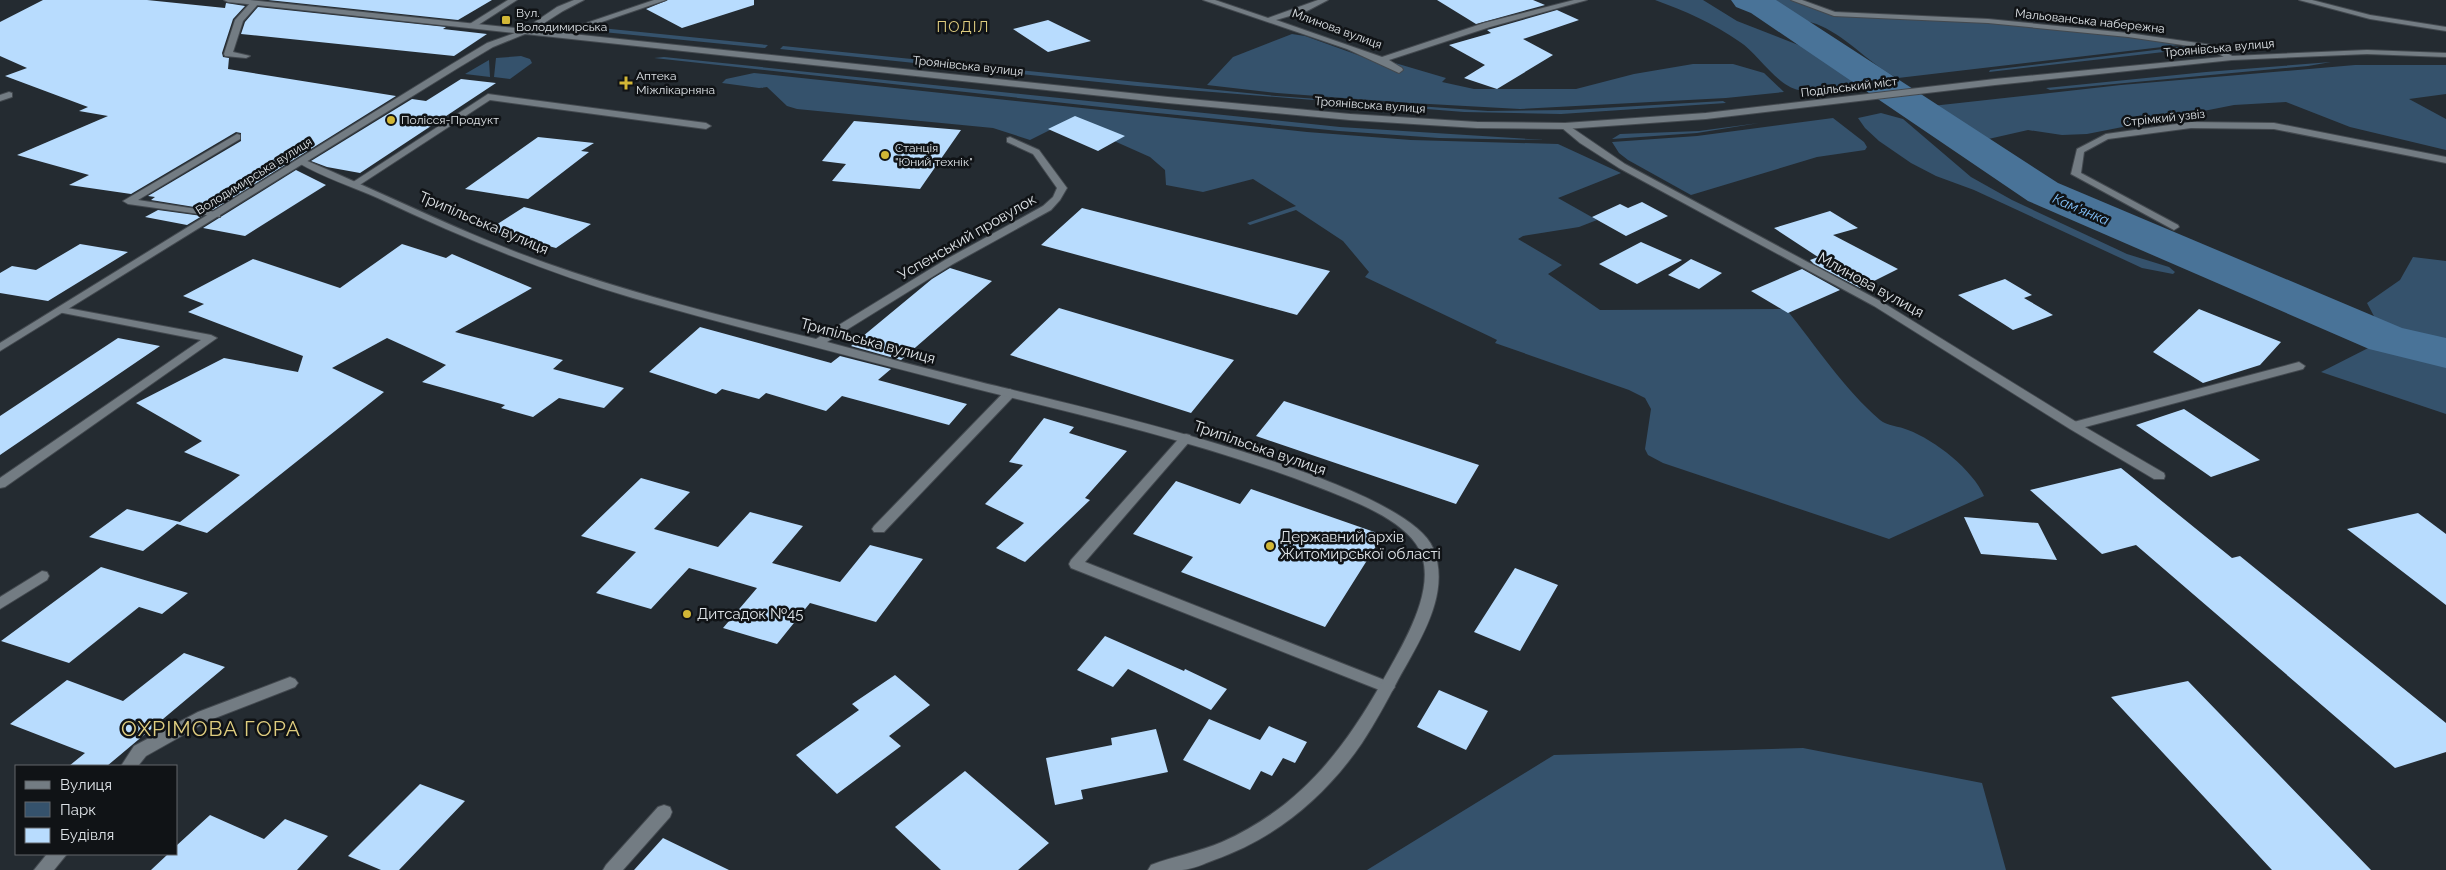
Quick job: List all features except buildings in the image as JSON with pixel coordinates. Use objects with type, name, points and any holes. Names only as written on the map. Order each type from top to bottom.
[{"type":"street","name":"Троянівська вулиця","points":[[228,0],[1350,117],[1477,125],[1565,126],[1706,116]]},
{"type":"street","points":[[472,25],[514,0]]},
{"type":"street","points":[[524,32],[560,9],[580,0]]},
{"type":"street","points":[[555,35],[662,0]]},
{"type":"street","name":"Млинова вулиця","points":[[1207,0],[1382,60],[1399,70]]},
{"type":"street","points":[[1269,20],[1304,9],[1324,0]]},
{"type":"street","points":[[1382,60],[1487,25],[1583,0]]},
{"type":"street","name":"Мальованська набережна","points":[[1795,0],[1834,14],[1988,22],[2128,35],[2212,47],[2232,58]]},
{"type":"street","points":[[2303,0],[2370,17],[2446,29]]},
{"type":"street","points":[[246,56],[228,54],[240,20],[255,3]]},
{"type":"street","name":"Володимирська вулиця","points":[[0,348],[490,45],[524,32]]},
{"type":"street","name":"Троянівська вулиця","points":[[1995,82],[2232,58],[2358,52],[2446,54]]},
{"type":"street","name":"Подільський міст","points":[[1706,116],[1995,82]]},
{"type":"street","points":[[355,184],[488,97],[706,126]]},
{"type":"street","name":"Стрімкий узвіз","points":[[2174,227],[2076,174],[2080,151],[2106,136],[2191,125],[2274,126],[2446,160]]},
{"type":"street","name":"Млинова вулиця","points":[[1565,126],[1583,141],[1622,166],[1878,304],[2074,426],[2159,476]]},
{"type":"street","points":[[216,215],[128,201],[237,137]]},
{"type":"street","name":"Успенський провулок","points":[[818,344],[950,262],[1047,208],[1057,198],[1062,188],[1055,175],[1036,152],[1010,140]]},
{"type":"street","name":"Трипільська вулиця","points":[[302,162],[355,184],[508,254],[575,277],[689,310],[818,344],[1186,438],[1295,474],[1361,501],[1408,526],[1425,545],[1431,578],[1429,602],[1387,687]]},
{"type":"street","points":[[0,484],[211,338],[62,310]]},
{"type":"street","points":[[2074,426],[2299,366]]},
{"type":"street","points":[[879,529],[1010,393]]},
{"type":"street","points":[[1157,870],[1223,849],[1249,837],[1277,821],[1304,800],[1335,768],[1370,718],[1387,687],[1076,564],[1186,438]]},
{"type":"street","points":[[0,604],[42,576]]},
{"type":"street","points":[[130,765],[140,751],[204,716],[290,683]]},
{"type":"street","points":[[612,870],[664,812]]},
{"type":"street","points":[[42,870],[57,855]]},
{"type":"green space","points":[[1655,0],[1703,0],[1737,21],[1801,46],[1827,59],[1856,83],[1811,90],[1791,88],[1783,83],[1747,47],[1730,35],[1699,18]]},
{"type":"green space","points":[[1737,0],[1796,0],[1833,11],[1904,19],[2088,28],[2188,44],[1898,78],[1821,26],[1811,22],[1754,10]]},
{"type":"green space","points":[[591,27],[768,45],[765,48],[593,31]]},
{"type":"green space","points":[[1292,34],[1305,36],[1369,59],[1395,63],[1446,78],[1442,82],[1474,89],[1576,89],[1634,74],[1693,64],[1733,64],[1764,73],[1784,92],[1726,98],[1520,109],[1277,93],[1207,85],[1233,57]]},
{"type":"green space","points":[[783,46],[1276,96],[1488,111],[1569,110],[1723,101],[1726,103],[1561,114],[1464,112],[1137,86],[780,49]]},
{"type":"green space","points":[[2188,46],[2199,48],[1989,72],[1990,70]]},
{"type":"green space","points":[[521,56],[530,59],[532,63],[510,79],[494,77],[496,58]]},
{"type":"green space","points":[[664,57],[1340,127],[1545,140],[1439,138],[1339,131],[654,58]]},
{"type":"green space","points":[[489,60],[490,77],[465,74]]},
{"type":"green space","points":[[2331,62],[2308,66],[2050,90],[2046,88],[2206,72]]},
{"type":"green space","points":[[2355,65],[2446,65],[2446,94],[2409,99],[2446,119],[2446,150],[2350,127],[2286,102],[2234,105],[2087,134],[2062,135],[2028,130],[1984,140],[1932,106],[2121,85]]},
{"type":"green space","points":[[754,73],[1307,132],[1411,140],[1558,144],[1621,173],[1558,198],[1597,220],[1579,227],[1523,236],[1518,239],[1562,265],[1548,274],[1600,310],[1786,309],[1842,381],[1867,408],[1883,422],[1919,435],[1941,448],[1971,476],[1984,496],[1889,539],[1663,463],[1648,455],[1645,449],[1651,409],[1645,398],[1629,390],[1495,343],[1497,340],[1365,277],[1369,272],[1343,241],[1296,210],[1250,225],[1247,223],[1296,206],[1253,179],[1203,192],[1166,185],[1165,170],[1150,157],[1076,124],[1062,124],[1030,140],[993,128],[797,109],[787,106],[767,87],[759,88],[722,83],[726,79]]},
{"type":"green space","points":[[1881,113],[1903,119],[1971,177],[2012,200],[2127,254],[2169,267],[2175,272],[2173,274],[2142,268],[1911,163],[1879,141],[1865,128],[1858,118]]},
{"type":"green space","points":[[1833,118],[1864,142],[1867,147],[1865,150],[1817,157],[1691,195],[1628,160],[1619,153],[1612,142],[1697,136]]},
{"type":"green space","points":[[1759,123],[1697,133],[1612,139],[1620,134],[1699,131]]},
{"type":"green space","points":[[2413,257],[2446,261],[2446,414],[2321,372],[2386,339],[2367,303],[2400,280]]},
{"type":"green space","points":[[1803,748],[1982,783],[2006,870],[1367,870],[1554,755]]},
{"type":"waterway","name":"Кам'янка","points":[[1748,0],[1763,6],[2043,192],[2386,339],[2446,353]]},
{"type":"place","name":"Вул. Володимирська","points":[[506,20]]},
{"type":"place","name":"Аптека Міжлікарняна","points":[[626,83]]},
{"type":"place","name":"Полісся-Продукт","points":[[391,120]]},
{"type":"place","name":"Станція \"Юний технік\"","points":[[885,155]]},
{"type":"place","name":"Державний архів Житомирської області","points":[[1270,546]]},
{"type":"place","name":"Дитсадок №45","points":[[687,614]]},
{"type":"district","name":"ПОДІЛ","points":[[963,27]]},
{"type":"district","name":"ОХРІМОВА ГОРА","points":[[211,728]]}]
